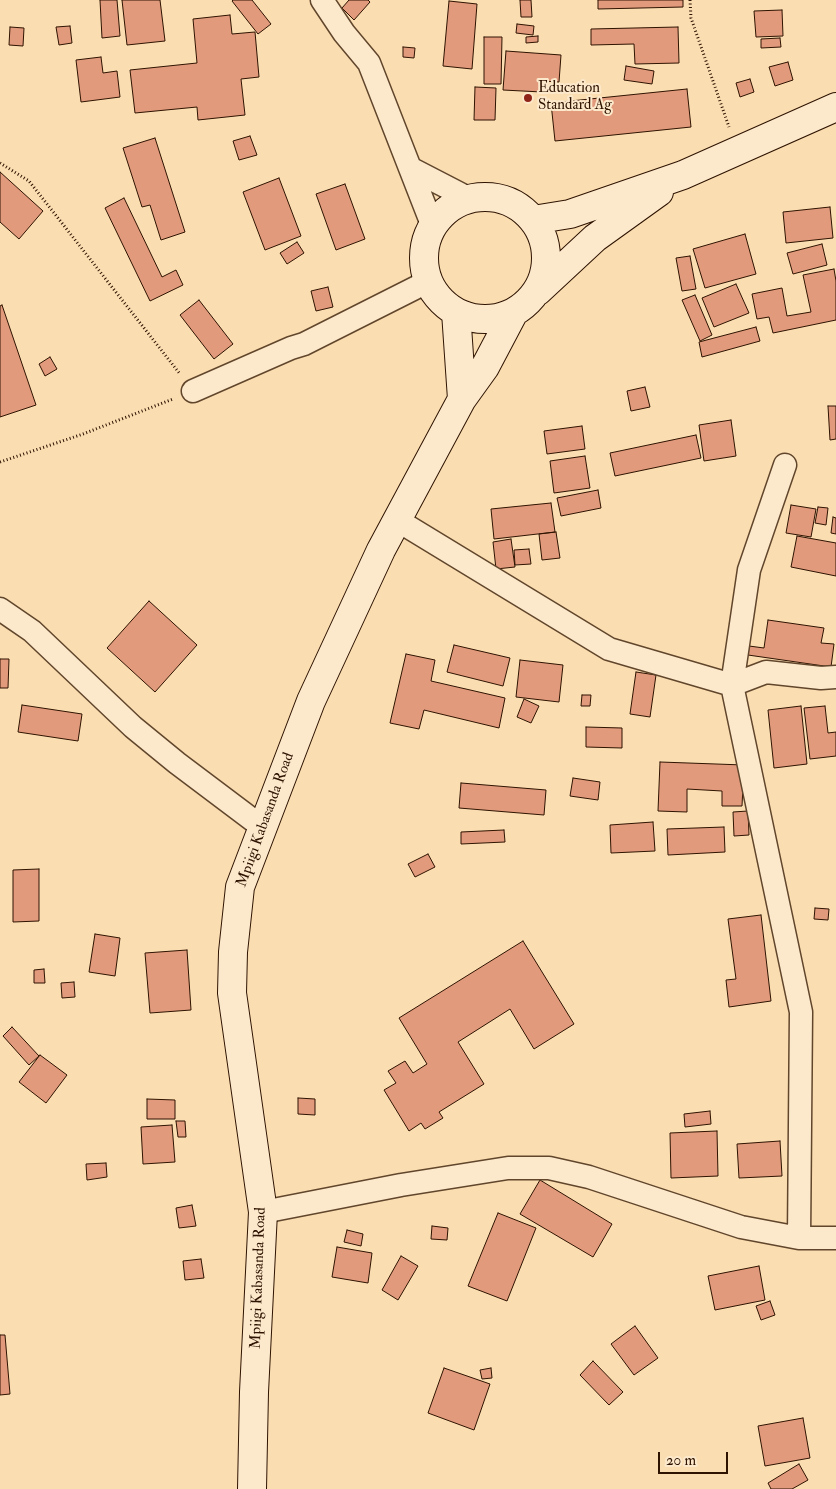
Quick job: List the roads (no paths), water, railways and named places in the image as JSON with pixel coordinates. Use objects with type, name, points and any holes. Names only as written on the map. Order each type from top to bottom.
[{"type":"main road","points":[[533,220],[570,214],[683,175],[836,107]]},
{"type":"main road","points":[[534,294],[542,280],[546,265],[546,249],[541,234],[533,220],[520,208],[505,200],[488,197],[470,198],[456,204],[442,214],[433,227],[426,244],[425,263],[429,281],[440,299],[456,312],[475,318],[495,319],[514,312],[525,304],[595,238],[683,175]]},
{"type":"main road","points":[[456,312],[462,399]]},
{"type":"main road","name":"Mpiigi Kabasanda Road","points":[[252,1489],[254,1392],[263,1212],[232,993],[240,887],[311,701],[380,550],[462,399],[485,367],[514,312]]},
{"type":"street","points":[[322,0],[344,33],[369,62],[433,227]]},
{"type":"street","points":[[410,168],[470,198]]},
{"type":"street","points":[[193,391],[304,344],[429,281]]},
{"type":"street","points":[[785,465],[749,570],[732,685],[801,1012],[799,1238]]},
{"type":"street","points":[[397,520],[609,649],[732,685],[766,672],[821,678],[836,677]]},
{"type":"street","points":[[0,610],[32,631],[133,727],[262,827]]},
{"type":"street","points":[[263,1212],[401,1185],[508,1168],[549,1168],[589,1177],[741,1227],[799,1238],[836,1238]]},
{"type":"place","name":"Education Standard Ag","points":[[528,98]]}]
